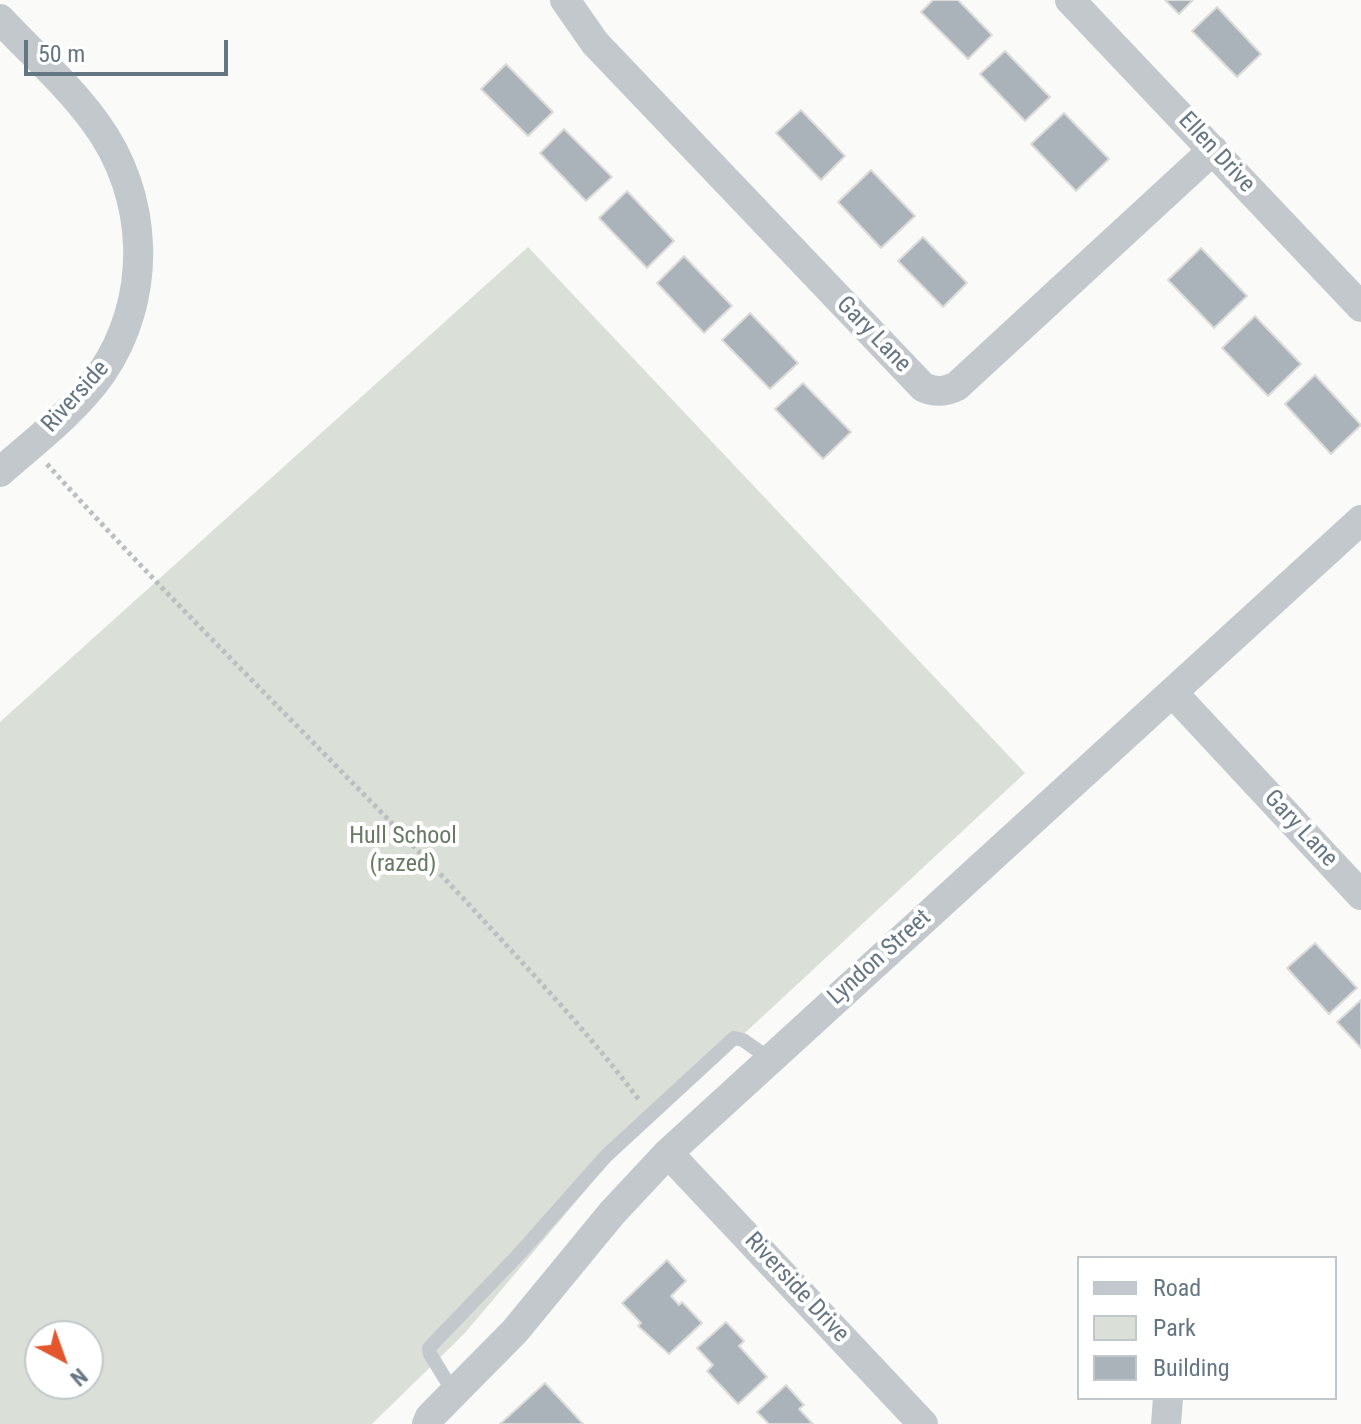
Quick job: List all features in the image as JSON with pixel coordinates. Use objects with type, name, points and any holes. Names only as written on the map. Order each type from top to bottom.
[{"type":"street","name":"Gary Lane","points":[[565,0],[595,43],[923,387],[931,391],[949,390],[957,386],[1213,150]]},
{"type":"street","name":"Ellen Drive","points":[[1070,0],[1361,307]]},
{"type":"street","name":"Riverside","points":[[0,19],[96,123],[118,160],[133,201],[138,227],[139,262],[127,322],[113,354],[83,396],[0,472]]},
{"type":"street","name":"Lyndon Street","points":[[427,1424],[515,1331],[612,1213],[668,1153],[1361,520]]},
{"type":"street","name":"Gary Lane","points":[[1173,693],[1361,895]]},
{"type":"street","name":"Riverside Drive","points":[[668,1153],[923,1424]]},
{"type":"street","points":[[1166,1424],[1168,1400]]},
{"type":"lane","points":[[454,1393],[429,1348],[520,1253],[606,1156],[734,1038],[743,1040],[770,1059]]},
{"type":"path","points":[[30,446],[222,652],[287,715],[475,911],[588,1036],[650,1114]]},
{"type":"green space","name":"Hull School (razed)","points":[[528,247],[1025,773],[623,1146],[464,1334],[372,1424],[0,1424],[0,722]]},
{"type":"building","points":[[933,0],[958,0],[992,35],[968,59],[921,12]]},
{"type":"building","points":[[1165,0],[1193,0],[1179,14]]},
{"type":"building","points":[[1217,7],[1261,54],[1237,77],[1192,31]]},
{"type":"building","points":[[1005,51],[1050,97],[1025,121],[980,74]]},
{"type":"building","points":[[506,64],[553,112],[528,136],[481,89]]},
{"type":"building","points":[[801,110],[845,156],[821,180],[776,133]]},
{"type":"building","points":[[1064,113],[1109,159],[1076,191],[1031,144]]},
{"type":"building","points":[[564,129],[612,177],[586,201],[540,153]]},
{"type":"building","points":[[871,170],[915,216],[881,248],[838,202]]},
{"type":"building","points":[[627,191],[674,241],[647,268],[599,218]]},
{"type":"building","points":[[923,237],[967,283],[943,307],[898,261]]},
{"type":"building","points":[[1201,248],[1247,296],[1214,328],[1168,280]]},
{"type":"building","points":[[684,256],[732,306],[704,333],[657,283]]},
{"type":"building","points":[[750,313],[798,363],[770,389],[722,340]]},
{"type":"building","points":[[1255,316],[1301,364],[1268,396],[1222,348]]},
{"type":"building","points":[[1315,375],[1361,425],[1331,454],[1285,404]]},
{"type":"building","points":[[803,383],[851,432],[823,459],[775,409]]},
{"type":"building","points":[[1315,943],[1357,988],[1329,1014],[1287,968]]},
{"type":"building","points":[[1361,1000],[1361,1048],[1337,1022]]},
{"type":"building","points":[[667,1260],[686,1281],[671,1296],[679,1305],[682,1302],[702,1323],[669,1354],[638,1326],[641,1323],[622,1303]]},
{"type":"building","points":[[726,1322],[744,1341],[739,1346],[767,1377],[738,1404],[707,1371],[713,1365],[697,1348]]},
{"type":"building","points":[[545,1383],[583,1424],[500,1424]]},
{"type":"building","points":[[786,1385],[804,1405],[799,1409],[813,1424],[769,1424],[757,1412]]}]
